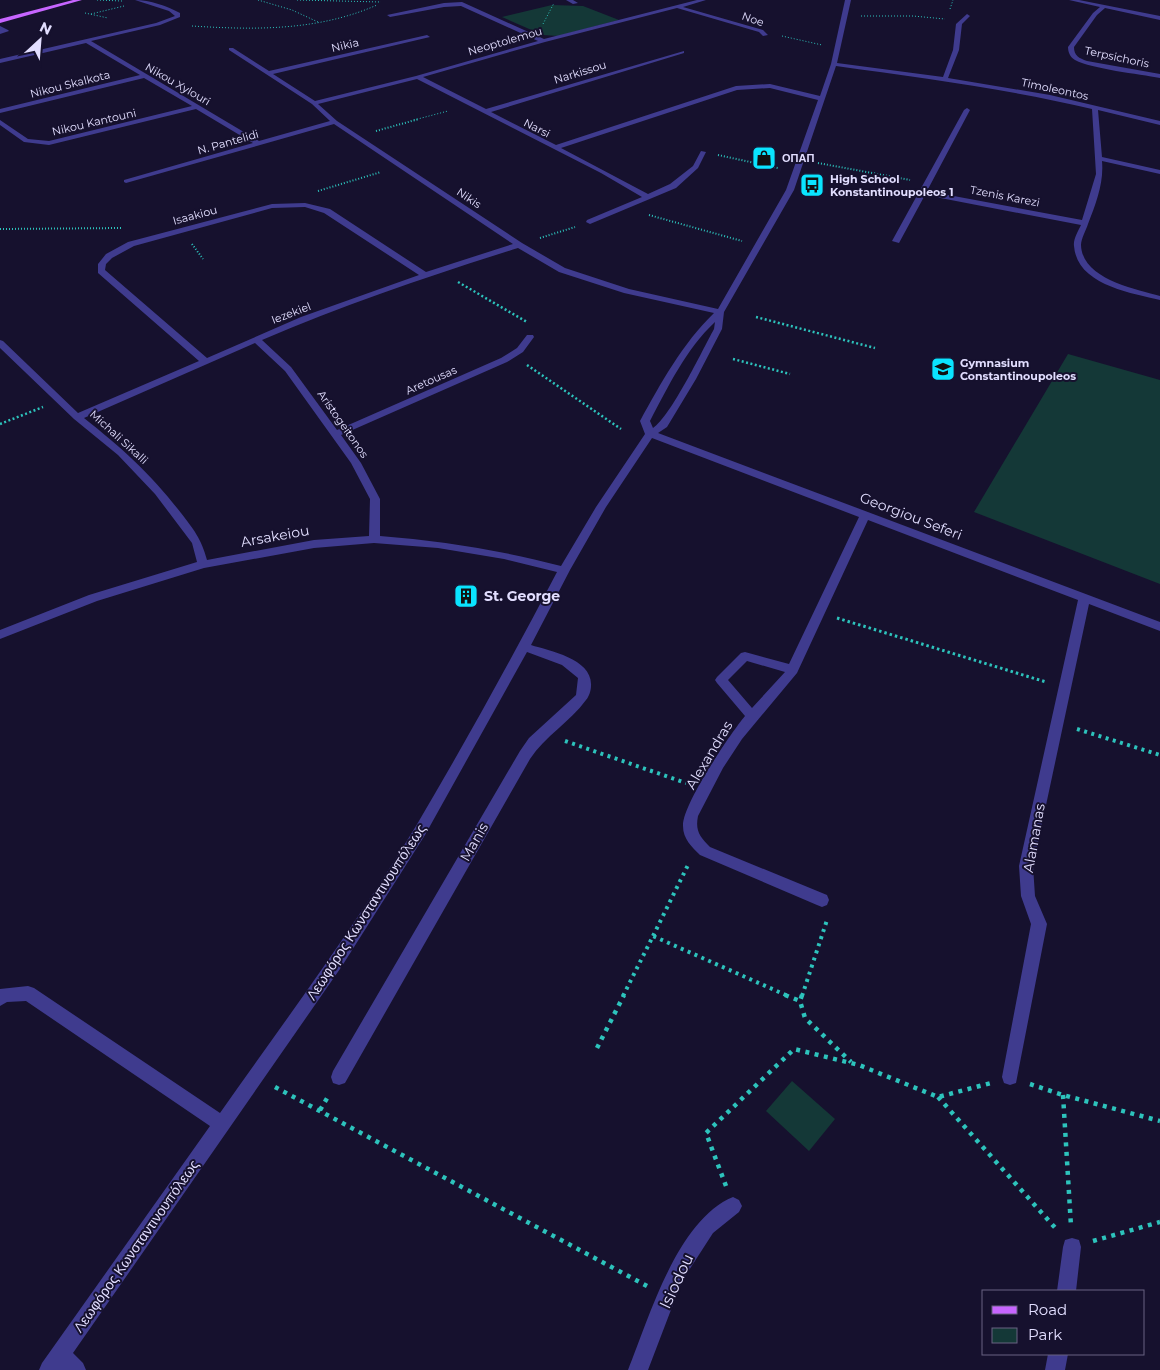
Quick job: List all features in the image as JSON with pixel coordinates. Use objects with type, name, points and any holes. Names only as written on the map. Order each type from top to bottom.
[{"type":"main road","points":[[0,21],[79,0]]},
{"type":"street","points":[[569,0],[575,3]]},
{"type":"street","name":"Neoptolemou","points":[[314,103],[418,77],[542,40],[698,0]]},
{"type":"street","points":[[838,0],[848,1]]},
{"type":"street","points":[[1072,0],[1160,18]]},
{"type":"street","points":[[0,61],[171,21],[177,17],[178,14],[171,10],[140,1]]},
{"type":"street","name":"Λεωφόρος Κωνσταντινουπόλεως","points":[[650,434],[645,421],[660,393],[703,326],[720,312],[790,190],[834,64],[848,1]]},
{"type":"street","points":[[390,15],[444,4],[462,4],[542,40]]},
{"type":"street","name":"Noe","points":[[676,6],[762,31],[766,35]]},
{"type":"street","name":"Terpsichoris","points":[[1104,7],[1095,14],[1071,47],[1071,52],[1076,58],[1086,62],[1160,76]]},
{"type":"street","points":[[944,79],[956,50],[958,24],[967,16]]},
{"type":"street","points":[[0,28],[6,31],[0,32]]},
{"type":"street","name":"Nikia","points":[[268,73],[427,37]]},
{"type":"street","name":"Nikou Xylouri","points":[[87,41],[259,144]]},
{"type":"street","name":"Nikis","points":[[231,49],[314,103],[335,122],[519,245],[562,270],[590,281],[626,291],[720,312]]},
{"type":"street","name":"Narkissou","points":[[484,112],[682,52]]},
{"type":"street","name":"Timoleontos","points":[[834,64],[944,79],[1050,97],[1157,122]]},
{"type":"street","name":"Nikou Skalkota","points":[[0,111],[144,76]]},
{"type":"street","name":"Narsi","points":[[418,77],[603,172],[647,197]]},
{"type":"street","points":[[555,148],[736,88],[755,84],[774,86],[822,100]]},
{"type":"street","name":"Nikou Kantouni","points":[[0,122],[26,140],[49,143],[198,107]]},
{"type":"street","points":[[1095,107],[1095,135],[1099,158],[1099,175],[1076,245],[1078,256],[1084,266],[1097,277],[1116,287],[1160,298]]},
{"type":"street","points":[[896,241],[967,110]]},
{"type":"street","points":[[1157,122],[1160,116]]},
{"type":"street","name":"N. Pantelidi","points":[[126,181],[335,122]]},
{"type":"street","points":[[590,222],[672,186],[696,167],[703,152]]},
{"type":"street","points":[[1099,158],[1160,172]]},
{"type":"street","name":"Tzenis Karezi","points":[[922,192],[1084,222]]},
{"type":"street","name":"Isaakiou","points":[[205,361],[101,271],[102,264],[118,250],[130,244],[272,206],[305,205],[327,211],[425,275]]},
{"type":"street","name":"Iezekiel","points":[[77,417],[304,319],[425,275],[519,245]]},
{"type":"street","name":"Λεωφόρος Κωνσταντινουπόλεως","points":[[54,1362],[337,961],[420,830],[601,507],[650,434],[664,425],[718,329],[720,312]]},
{"type":"street","name":"Aretousas","points":[[336,434],[513,355],[520,350],[530,337]]},
{"type":"street","name":"Aristogeitonos","points":[[256,339],[288,369],[356,463],[375,499],[374,540]]},
{"type":"street","name":"Michali Sikalli","points":[[0,343],[77,417],[122,453],[159,492],[196,542],[204,564]]},
{"type":"street","name":"Georgiou Seferi","points":[[650,434],[1084,600],[1160,627]]},
{"type":"street","name":"Alexandras","points":[[822,900],[705,851],[693,840],[688,828],[691,816],[736,736],[781,686],[792,670],[865,515]]},
{"type":"street","name":"Arsakeiou","points":[[2,631],[93,598],[204,564],[314,544],[374,540],[438,544],[504,555],[564,570]]},
{"type":"street","name":"Alamanas","points":[[1010,1077],[1039,924],[1028,896],[1026,866],[1084,600]]},
{"type":"street","name":"Manis","points":[[339,1077],[525,755],[534,742],[582,697],[585,687],[583,676],[570,664],[524,647]]},
{"type":"street","points":[[752,716],[721,680],[746,656],[792,670]]},
{"type":"street","points":[[0,998],[3,995],[28,993],[222,1124]]},
{"type":"street","name":"Isiodou","points":[[638,1370],[675,1275],[706,1227],[733,1206]]},
{"type":"street","points":[[1066,1290],[1072,1247]]},
{"type":"street","points":[[1055,1370],[1058,1355]]},
{"type":"street","points":[[54,1362],[76,1370]]},
{"type":"path","points":[[96,0],[125,0]]},
{"type":"path","points":[[258,0],[292,10],[318,22]]},
{"type":"path","points":[[158,24],[259,30],[318,22],[362,13],[381,2],[297,0]]},
{"type":"path","points":[[536,37],[556,0]]},
{"type":"path","points":[[89,15],[140,1]]},
{"type":"path","points":[[80,11],[89,15],[112,19]]},
{"type":"path","points":[[845,14],[873,17],[913,16],[946,19],[967,16]]},
{"type":"path","points":[[766,35],[787,36],[837,50]]},
{"type":"path","points":[[356,136],[471,105]]},
{"type":"path","points":[[703,152],[796,172]]},
{"type":"path","points":[[800,160],[927,183]]},
{"type":"path","points":[[283,205],[325,188],[401,166]]},
{"type":"path","points":[[622,208],[758,245]]},
{"type":"path","points":[[519,245],[590,222]]},
{"type":"path","points":[[0,229],[125,228]]},
{"type":"path","points":[[438,271],[528,323],[530,337]]},
{"type":"path","points":[[756,317],[875,348]]},
{"type":"path","points":[[513,355],[621,430]]},
{"type":"path","points":[[734,359],[790,374]]},
{"type":"path","points":[[0,424],[59,400]]},
{"type":"path","points":[[819,612],[1065,688]]},
{"type":"path","points":[[1057,723],[1160,755]]},
{"type":"path","points":[[543,734],[706,790]]},
{"type":"path","points":[[598,1048],[690,860],[705,851]]},
{"type":"path","points":[[828,917],[800,1001],[806,1018],[851,1063]]},
{"type":"path","points":[[653,936],[800,1001]]},
{"type":"path","points":[[733,1206],[706,1133],[794,1049],[851,1063],[938,1097],[1072,1247]]},
{"type":"path","points":[[255,1076],[667,1297]]},
{"type":"path","points":[[938,1097],[1010,1077],[1063,1095],[1160,1121]]},
{"type":"path","points":[[1063,1095],[1072,1247]]},
{"type":"path","points":[[1072,1247],[1160,1222]]},
{"type":"green space","points":[[552,5],[583,6],[619,20],[558,36],[543,35],[502,17]]},
{"type":"green space","points":[[1068,354],[1160,380],[1160,584],[974,512]]},
{"type":"green space","points":[[792,1081],[835,1119],[809,1151],[766,1111]]},
{"type":"place","name":"ΟΠΑΠ","points":[[764,158]]},
{"type":"place","name":"High School Konstantinoupoleos 1","points":[[812,185]]},
{"type":"place","name":"Gymnasium Constantinoupoleos","points":[[943,369]]},
{"type":"place","name":"St. George","points":[[466,596]]}]
